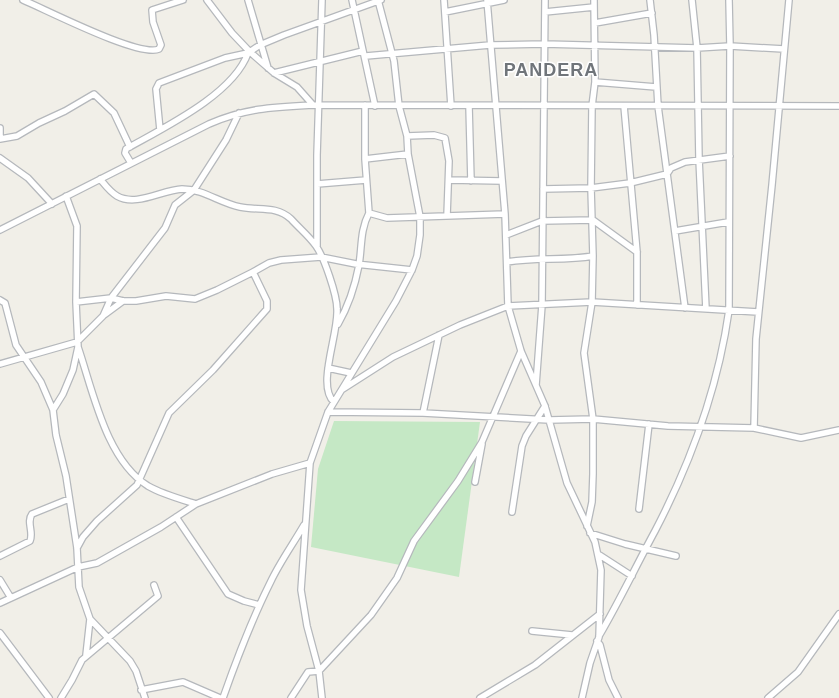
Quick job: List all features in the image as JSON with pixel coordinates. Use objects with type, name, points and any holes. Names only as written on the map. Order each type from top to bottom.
[{"type":"street","points":[[24,0],[124,44],[151,51],[159,49],[161,45],[153,22],[152,10],[183,0]]},
{"type":"street","points":[[207,0],[249,53],[274,73],[297,87],[316,105]]},
{"type":"street","points":[[248,0],[268,68]]},
{"type":"street","points":[[322,0],[321,61],[316,105],[317,246],[336,300],[338,324]]},
{"type":"street","points":[[352,0],[365,54],[375,106]]},
{"type":"street","points":[[131,163],[125,153],[125,150],[160,130],[226,86],[238,71],[249,53],[260,45],[379,0],[392,53],[399,106],[407,136],[408,154],[420,217],[418,249],[412,270],[396,301],[328,412],[310,462],[301,590],[306,620],[320,671],[322,698]]},
{"type":"street","points":[[444,0],[450,106]]},
{"type":"street","points":[[445,12],[487,1],[504,0]]},
{"type":"street","points":[[536,387],[542,305],[545,0]]},
{"type":"street","points":[[587,526],[592,495],[593,419],[584,353],[592,302],[594,256],[591,188],[592,106],[595,82],[594,0]]},
{"type":"street","points":[[650,0],[655,47],[658,106],[685,308]]},
{"type":"street","points":[[692,0],[697,48],[697,106],[706,309]]},
{"type":"street","points":[[582,698],[590,663],[598,639],[667,509],[701,427],[725,337],[729,310],[728,222],[730,156],[730,46],[728,0]]},
{"type":"street","points":[[754,428],[755,358],[758,312],[780,105],[789,0]]},
{"type":"street","points":[[487,1],[505,214],[508,306],[521,351],[545,406],[567,483],[598,554],[601,588],[598,639],[609,680],[618,698]]},
{"type":"street","points":[[545,12],[594,6]]},
{"type":"street","points":[[595,23],[652,13]]},
{"type":"street","points":[[274,73],[321,61],[365,54],[446,50],[490,45],[544,44],[697,48],[730,46],[784,49]]},
{"type":"street","points":[[160,130],[156,89],[159,83],[224,58],[249,53]]},
{"type":"street","points":[[595,82],[656,86]]},
{"type":"street","points":[[0,128],[0,138],[17,136],[94,94],[114,113],[130,147]]},
{"type":"street","points":[[0,230],[209,124],[238,113],[259,108],[316,105],[839,106]]},
{"type":"street","points":[[334,402],[328,396],[327,391],[328,368],[338,324],[350,300],[359,264],[362,230],[369,213],[365,159],[365,105]]},
{"type":"street","points":[[469,106],[471,181]]},
{"type":"street","points":[[624,106],[637,252],[637,305]]},
{"type":"street","points":[[103,316],[110,298],[165,228],[175,205],[194,190],[226,140],[238,113]]},
{"type":"street","points":[[407,136],[434,135],[443,136],[446,138],[449,161],[447,216]]},
{"type":"street","points":[[365,159],[408,154]]},
{"type":"street","points":[[543,189],[591,188],[630,183],[667,174],[676,165],[699,159],[730,156]]},
{"type":"street","points":[[0,158],[28,178],[52,204]]},
{"type":"street","points":[[100,179],[114,194],[128,199],[141,198],[172,190],[194,190],[240,207],[276,210],[282,212],[317,246]]},
{"type":"street","points":[[317,184],[366,180]]},
{"type":"street","points":[[449,180],[502,181]]},
{"type":"street","points":[[53,410],[63,394],[73,370],[78,344],[76,302],[77,226],[66,196]]},
{"type":"street","points":[[369,213],[387,218],[505,214]]},
{"type":"street","points":[[506,235],[542,221],[593,220],[637,252]]},
{"type":"street","points":[[675,231],[728,222]]},
{"type":"street","points":[[507,262],[542,259],[576,259],[594,256]]},
{"type":"street","points":[[76,302],[110,298],[123,301],[136,301],[166,296],[195,299],[217,290],[269,263],[282,260],[321,258],[412,270]]},
{"type":"street","points":[[77,548],[96,521],[132,490],[140,480],[169,413],[204,380],[267,309],[267,301],[253,272]]},
{"type":"street","points":[[0,300],[5,303],[13,334],[24,356],[41,382],[53,410],[56,435],[66,476],[77,548],[79,587],[90,619],[86,655]]},
{"type":"street","points":[[0,364],[24,356],[78,344],[103,316],[123,301]]},
{"type":"street","points":[[341,391],[394,357],[440,335],[508,306],[592,302],[758,312]]},
{"type":"street","points":[[423,413],[440,335]]},
{"type":"street","points":[[78,344],[110,442],[121,460],[140,480],[160,492],[196,504]]},
{"type":"street","points":[[291,698],[308,672],[320,671],[371,615],[397,578],[414,541],[458,481],[482,442],[521,351]]},
{"type":"street","points":[[328,368],[351,373]]},
{"type":"street","points":[[512,512],[522,446],[526,436],[545,406]]},
{"type":"street","points":[[328,412],[423,413],[549,420],[593,419],[701,427],[754,428],[801,438],[839,430]]},
{"type":"street","points":[[639,509],[649,424]]},
{"type":"street","points":[[475,482],[482,442]]},
{"type":"street","points":[[0,603],[78,567],[97,563],[196,504],[272,474],[310,462]]},
{"type":"street","points":[[0,556],[30,541],[30,519],[32,514],[69,499]]},
{"type":"street","points":[[176,517],[226,592],[244,601],[259,604]]},
{"type":"street","points":[[141,690],[183,682],[222,698],[259,604],[272,579],[306,523]]},
{"type":"street","points":[[590,533],[646,550],[676,556]]},
{"type":"street","points":[[598,554],[632,576]]},
{"type":"street","points":[[0,580],[11,598]]},
{"type":"street","points":[[61,698],[72,680],[78,664],[86,655],[158,596],[154,584]]},
{"type":"street","points":[[480,698],[535,665],[600,614]]},
{"type":"street","points":[[768,698],[798,672],[839,614]]},
{"type":"street","points":[[90,619],[135,668],[141,690],[145,698]]},
{"type":"street","points":[[532,631],[572,635]]},
{"type":"street","points":[[0,633],[49,698]]},
{"type":"green space","points":[[334,421],[480,422],[459,577],[311,547],[318,469]]},
{"type":"district","name":"PANDERA","points":[[551,70]]}]
